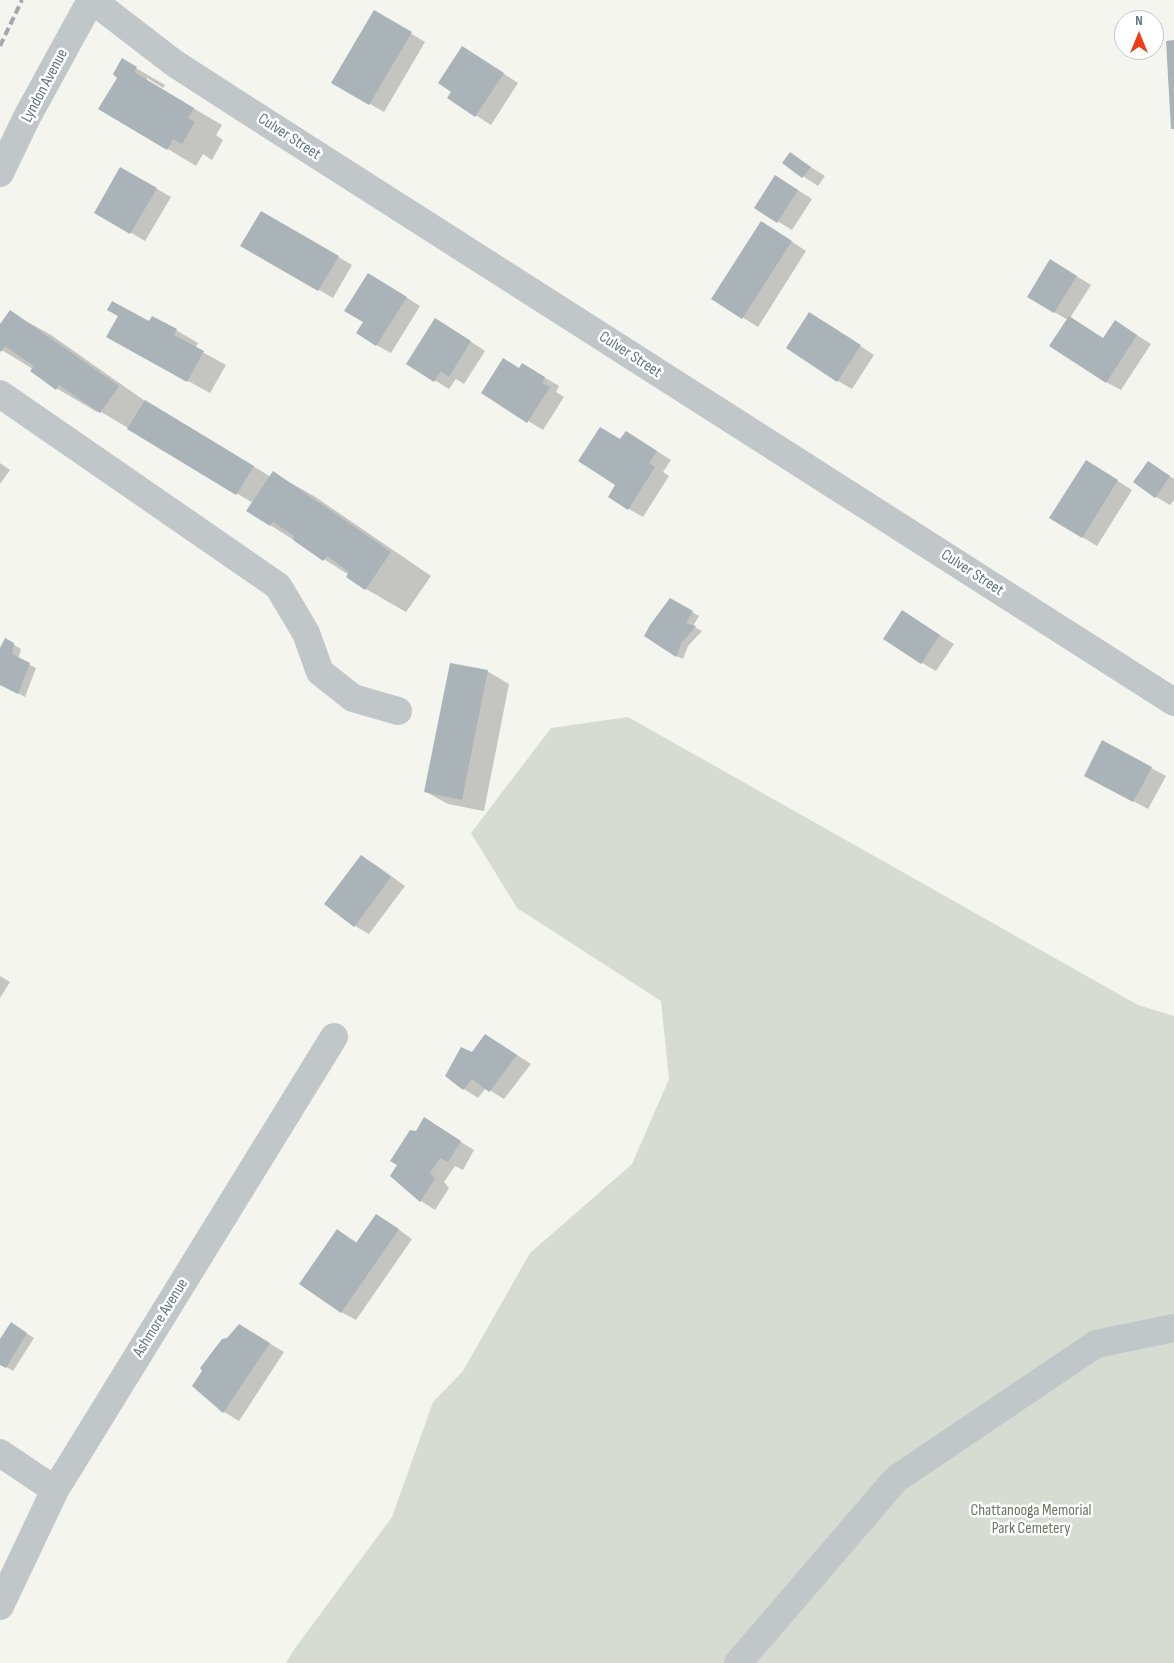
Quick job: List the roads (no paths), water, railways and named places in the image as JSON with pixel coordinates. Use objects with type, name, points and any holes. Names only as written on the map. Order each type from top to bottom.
[{"type":"street","name":"Lyndon Avenue","points":[[0,172],[92,0]]},
{"type":"street","name":"Culver Street","points":[[92,0],[174,63],[212,88],[1174,702]]},
{"type":"street","points":[[0,394],[278,586],[306,633],[320,672],[353,698],[398,711]]},
{"type":"street","name":"Ashmore Avenue","points":[[0,1606],[55,1490],[334,1037]]},
{"type":"street","points":[[738,1663],[896,1479],[1096,1344],[1174,1328]]},
{"type":"street","points":[[0,1452],[55,1490]]},
{"type":"railway","points":[[0,46],[22,0]]},
{"type":"park label","name":"Chattanooga Memorial Park Cemetery","points":[[1031,1520]]}]
